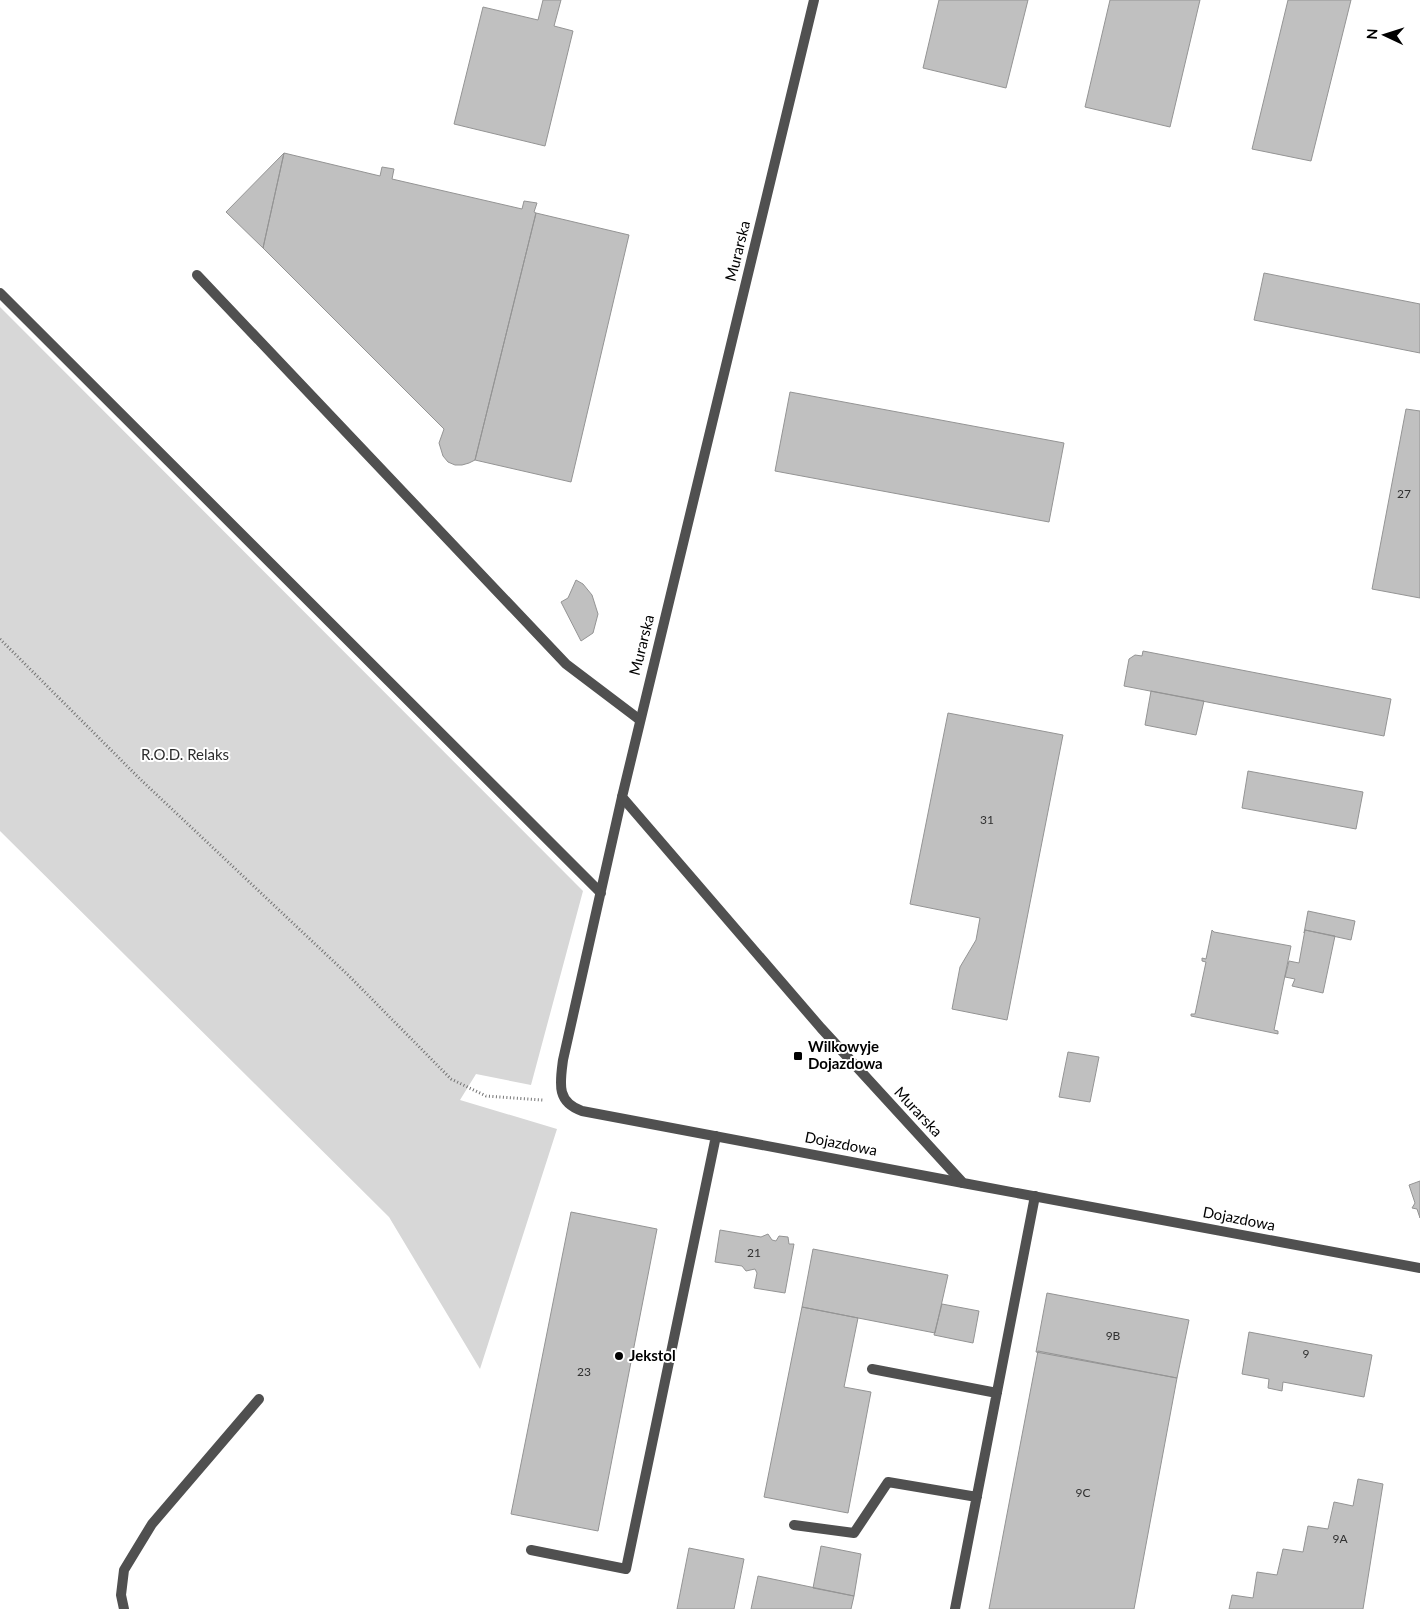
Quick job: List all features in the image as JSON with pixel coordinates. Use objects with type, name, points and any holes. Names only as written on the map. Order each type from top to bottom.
[{"type":"street","name":"Murarska","points":[[814,0],[622,797],[821,1028],[963,1182]]},
{"type":"street","points":[[197,275],[566,664],[640,720]]},
{"type":"street","points":[[0,292],[600,893]]},
{"type":"street","points":[[566,1101],[560,1079],[563,1060],[622,797]]},
{"type":"street","name":"Dojazdowa","points":[[566,1101],[572,1107],[582,1111],[1420,1268]]},
{"type":"street","points":[[531,1550],[626,1569],[716,1136]]},
{"type":"street","points":[[955,1609],[1035,1196]]},
{"type":"street","points":[[872,1369],[997,1393]]},
{"type":"street","points":[[124,1609],[121,1595],[124,1570],[152,1524],[259,1399]]},
{"type":"street","points":[[794,1525],[854,1534],[888,1482],[976,1497]]},
{"type":"path","points":[[0,639],[140,779],[348,975],[451,1079],[486,1096],[566,1101]]},
{"type":"green space","name":"R.O.D. Relaks","points":[[0,307],[583,891],[531,1085],[476,1074],[460,1100],[557,1129],[480,1369],[389,1217],[0,831]]},
{"type":"building","points":[[543,0],[561,0],[554,26],[573,31],[545,146],[454,124],[483,7],[538,20]]},
{"type":"building","points":[[939,0],[1028,0],[1006,88],[923,68]]},
{"type":"building","points":[[1110,0],[1200,0],[1170,127],[1085,107]]},
{"type":"building","points":[[1288,0],[1351,0],[1311,161],[1252,149]]},
{"type":"building","points":[[284,153],[263,248],[226,212]]},
{"type":"building","points":[[284,153],[380,176],[382,167],[394,169],[392,179],[522,209],[524,201],[537,203],[475,460],[462,465],[448,462],[443,456],[439,443],[444,429],[263,248]]},
{"type":"building","points":[[536,213],[629,235],[571,482],[475,460]]},
{"type":"building","points":[[1264,273],[1420,304],[1420,353],[1254,320]]},
{"type":"building","points":[[790,392],[1064,443],[1049,522],[775,471]]},
{"type":"building","points":[[1406,409],[1420,411],[1420,598],[1372,589]]},
{"type":"building","points":[[576,580],[583,584],[592,595],[598,614],[593,633],[581,641],[561,602],[568,598]]},
{"type":"building","points":[[1143,651],[1391,699],[1384,736],[1124,686],[1129,659],[1135,655],[1142,656]]},
{"type":"building","points":[[1151,691],[1204,701],[1196,735],[1145,725]]},
{"type":"building","points":[[948,713],[1063,735],[1007,1020],[952,1009],[960,967],[976,940],[980,918],[910,904]]},
{"type":"building","points":[[1248,771],[1363,792],[1356,829],[1242,808]]},
{"type":"building","points":[[1308,911],[1355,921],[1351,940],[1305,930],[1304,933]]},
{"type":"building","points":[[1212,930],[1214,932],[1291,946],[1274,1030],[1278,1031],[1278,1034],[1191,1016],[1191,1014],[1195,1014],[1206,962],[1202,961],[1202,958],[1206,959]]},
{"type":"building","points":[[1305,930],[1335,936],[1323,993],[1292,986],[1295,979],[1285,977],[1289,961],[1299,963]]},
{"type":"building","points":[[1068,1052],[1099,1057],[1090,1102],[1059,1097]]},
{"type":"building","points":[[1420,1181],[1420,1218],[1417,1209],[1412,1208],[1415,1203],[1409,1185]]},
{"type":"building","points":[[571,1212],[657,1229],[598,1531],[511,1514]]},
{"type":"building","points":[[720,1230],[761,1237],[768,1234],[772,1240],[776,1241],[779,1236],[788,1237],[789,1244],[794,1244],[785,1293],[754,1288],[757,1273],[755,1269],[746,1271],[742,1266],[715,1262]]},
{"type":"building","points":[[813,1249],[948,1275],[935,1333],[802,1307]]},
{"type":"building","points":[[1047,1293],[1189,1320],[1177,1378],[1036,1352]]},
{"type":"building","points":[[942,1304],[979,1311],[973,1343],[934,1335]]},
{"type":"building","points":[[802,1307],[858,1318],[844,1387],[871,1392],[848,1513],[764,1497]]},
{"type":"building","points":[[1249,1332],[1372,1355],[1364,1397],[1283,1382],[1282,1391],[1268,1388],[1269,1379],[1242,1374]]},
{"type":"building","points":[[1038,1351],[1177,1378],[1134,1609],[989,1609]]},
{"type":"building","points":[[1358,1479],[1383,1484],[1363,1609],[1229,1609],[1232,1595],[1253,1598],[1257,1572],[1277,1575],[1283,1549],[1303,1552],[1308,1526],[1328,1529],[1334,1502],[1353,1506]]},
{"type":"building","points":[[821,1546],[861,1554],[854,1596],[813,1588]]},
{"type":"building","points":[[689,1548],[744,1559],[734,1609],[677,1609]]},
{"type":"building","points":[[758,1576],[854,1596],[851,1609],[751,1609]]},
{"type":"place","name":"Wilkowyje Dojazdowa","points":[[798,1056]]},
{"type":"place","name":"Jekstol","points":[[619,1356]]}]
